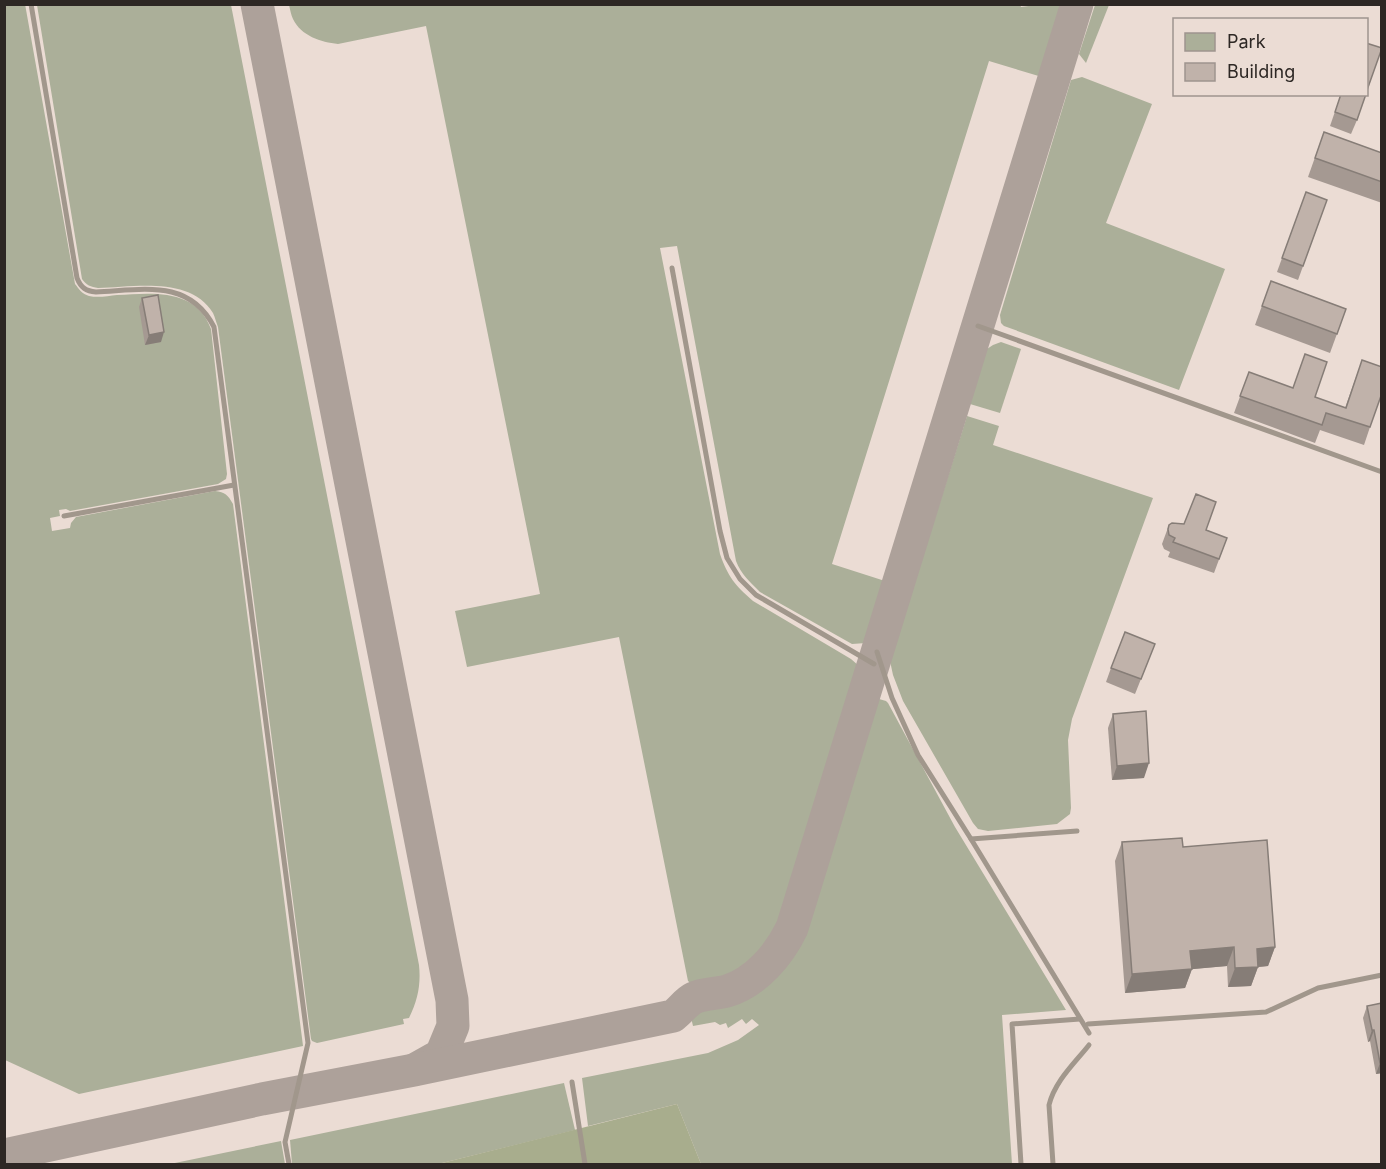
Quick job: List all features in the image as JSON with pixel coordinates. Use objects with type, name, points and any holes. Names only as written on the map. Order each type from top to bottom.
[{"type":"lane","points":[[31,4],[79,284],[83,289],[96,292],[158,290],[174,292],[190,299],[206,312],[214,327],[308,1043],[285,1142],[289,1164]]},
{"type":"lane","points":[[672,268],[720,531],[728,558],[740,579],[756,596],[874,664]]},
{"type":"lane","points":[[978,326],[1382,472]]},
{"type":"lane","points":[[64,516],[234,485]]},
{"type":"lane","points":[[877,652],[892,698],[918,755],[1089,1034]]},
{"type":"lane","points":[[971,839],[1077,831]]},
{"type":"lane","points":[[1088,1024],[1266,1012],[1318,988],[1382,975]]},
{"type":"lane","points":[[1021,1164],[1012,1024],[1080,1019]]},
{"type":"lane","points":[[1053,1164],[1049,1105],[1051,1096],[1055,1086],[1089,1045]]},
{"type":"lane","points":[[572,1082],[585,1164]]},
{"type":"green space","points":[[25,4],[75,284],[83,293],[92,297],[145,294],[172,296],[195,306],[204,316],[211,329],[227,474],[226,479],[218,484],[70,511],[59,510],[60,516],[50,518],[52,531],[70,528],[76,517],[215,491],[226,494],[233,504],[303,1046],[79,1094],[5,1060],[4,5]]},
{"type":"green space","points":[[1020,4],[1021,7],[1064,5],[1042,77],[989,61],[832,564],[885,581],[866,643],[852,644],[760,592],[738,566],[677,246],[660,248],[720,554],[726,569],[737,585],[753,601],[859,666],[823,781],[831,784],[783,932],[767,956],[744,975],[714,989],[696,987],[688,981],[619,637],[467,667],[455,611],[540,594],[426,26],[338,44],[318,40],[306,34],[293,19],[289,5]]},
{"type":"green space","points":[[37,5],[231,5],[419,965],[420,979],[417,998],[409,1018],[403,1019],[404,1024],[317,1043],[311,1039],[218,327],[213,313],[203,301],[191,293],[161,286],[98,288],[85,283],[82,279]]},
{"type":"green space","points":[[1095,5],[1109,5],[1086,63],[1079,54]]},
{"type":"green space","points":[[1082,77],[1152,104],[1106,223],[1225,269],[1179,390],[1001,323],[1000,315],[1071,80]]},
{"type":"green space","points":[[1001,342],[1021,349],[1000,413],[970,404],[987,349]]},
{"type":"green space","points":[[967,416],[999,426],[993,445],[1153,498],[1072,719],[1068,740],[1071,808],[1070,814],[1057,824],[988,831],[978,829],[903,701],[893,675],[890,661]]},
{"type":"green space","points":[[879,699],[888,703],[955,827],[1066,1010],[1002,1015],[1012,1164],[701,1164],[677,1104],[588,1126],[582,1078],[708,1053],[738,1040],[759,1025],[752,1019],[746,1024],[742,1019],[728,1028],[726,1023],[720,1025],[715,1022],[693,1026],[691,1010],[700,1003],[735,993],[758,980],[780,958],[792,941],[842,787],[849,788],[876,701]]},
{"type":"green space","points":[[564,1083],[575,1130],[438,1164],[292,1164],[290,1140]]},
{"type":"green space","points":[[677,1104],[701,1164],[438,1164]]},
{"type":"green space","points":[[281,1141],[285,1164],[170,1164]]},
{"type":"building","points":[[1368,44],[1382,48],[1368,87]]},
{"type":"building","points":[[1340,96],[1365,96],[1357,120],[1335,112]]},
{"type":"building","points":[[1324,132],[1382,153],[1382,182],[1315,158]]},
{"type":"building","points":[[1306,192],[1327,200],[1303,266],[1282,258]]},
{"type":"building","points":[[1271,281],[1346,309],[1337,334],[1262,306]]},
{"type":"building","points":[[158,295],[164,332],[149,335],[142,298]]},
{"type":"building","points":[[1305,354],[1327,362],[1315,397],[1346,408],[1362,360],[1382,367],[1382,393],[1370,427],[1326,413],[1322,425],[1240,396],[1249,372],[1293,388]]},
{"type":"building","points":[[1196,494],[1216,502],[1206,530],[1227,538],[1219,559],[1173,542],[1175,538],[1169,535],[1169,525],[1184,524]]},
{"type":"building","points":[[1125,632],[1155,644],[1141,679],[1111,668]]},
{"type":"building","points":[[1146,711],[1149,763],[1117,766],[1113,714]]},
{"type":"building","points":[[1182,838],[1183,847],[1267,840],[1275,947],[1257,949],[1258,967],[1235,968],[1234,947],[1190,951],[1192,969],[1132,974],[1122,842]]},
{"type":"building","points":[[1382,1003],[1382,1063],[1380,1063],[1367,1006]]},
{"type":"taxiway","points":[[257,4],[452,1000],[453,1026],[441,1055],[416,1069]]},
{"type":"taxiway","points":[[4,1155],[262,1099],[673,1016],[694,998],[738,987],[766,966],[792,928],[1077,4]]}]
